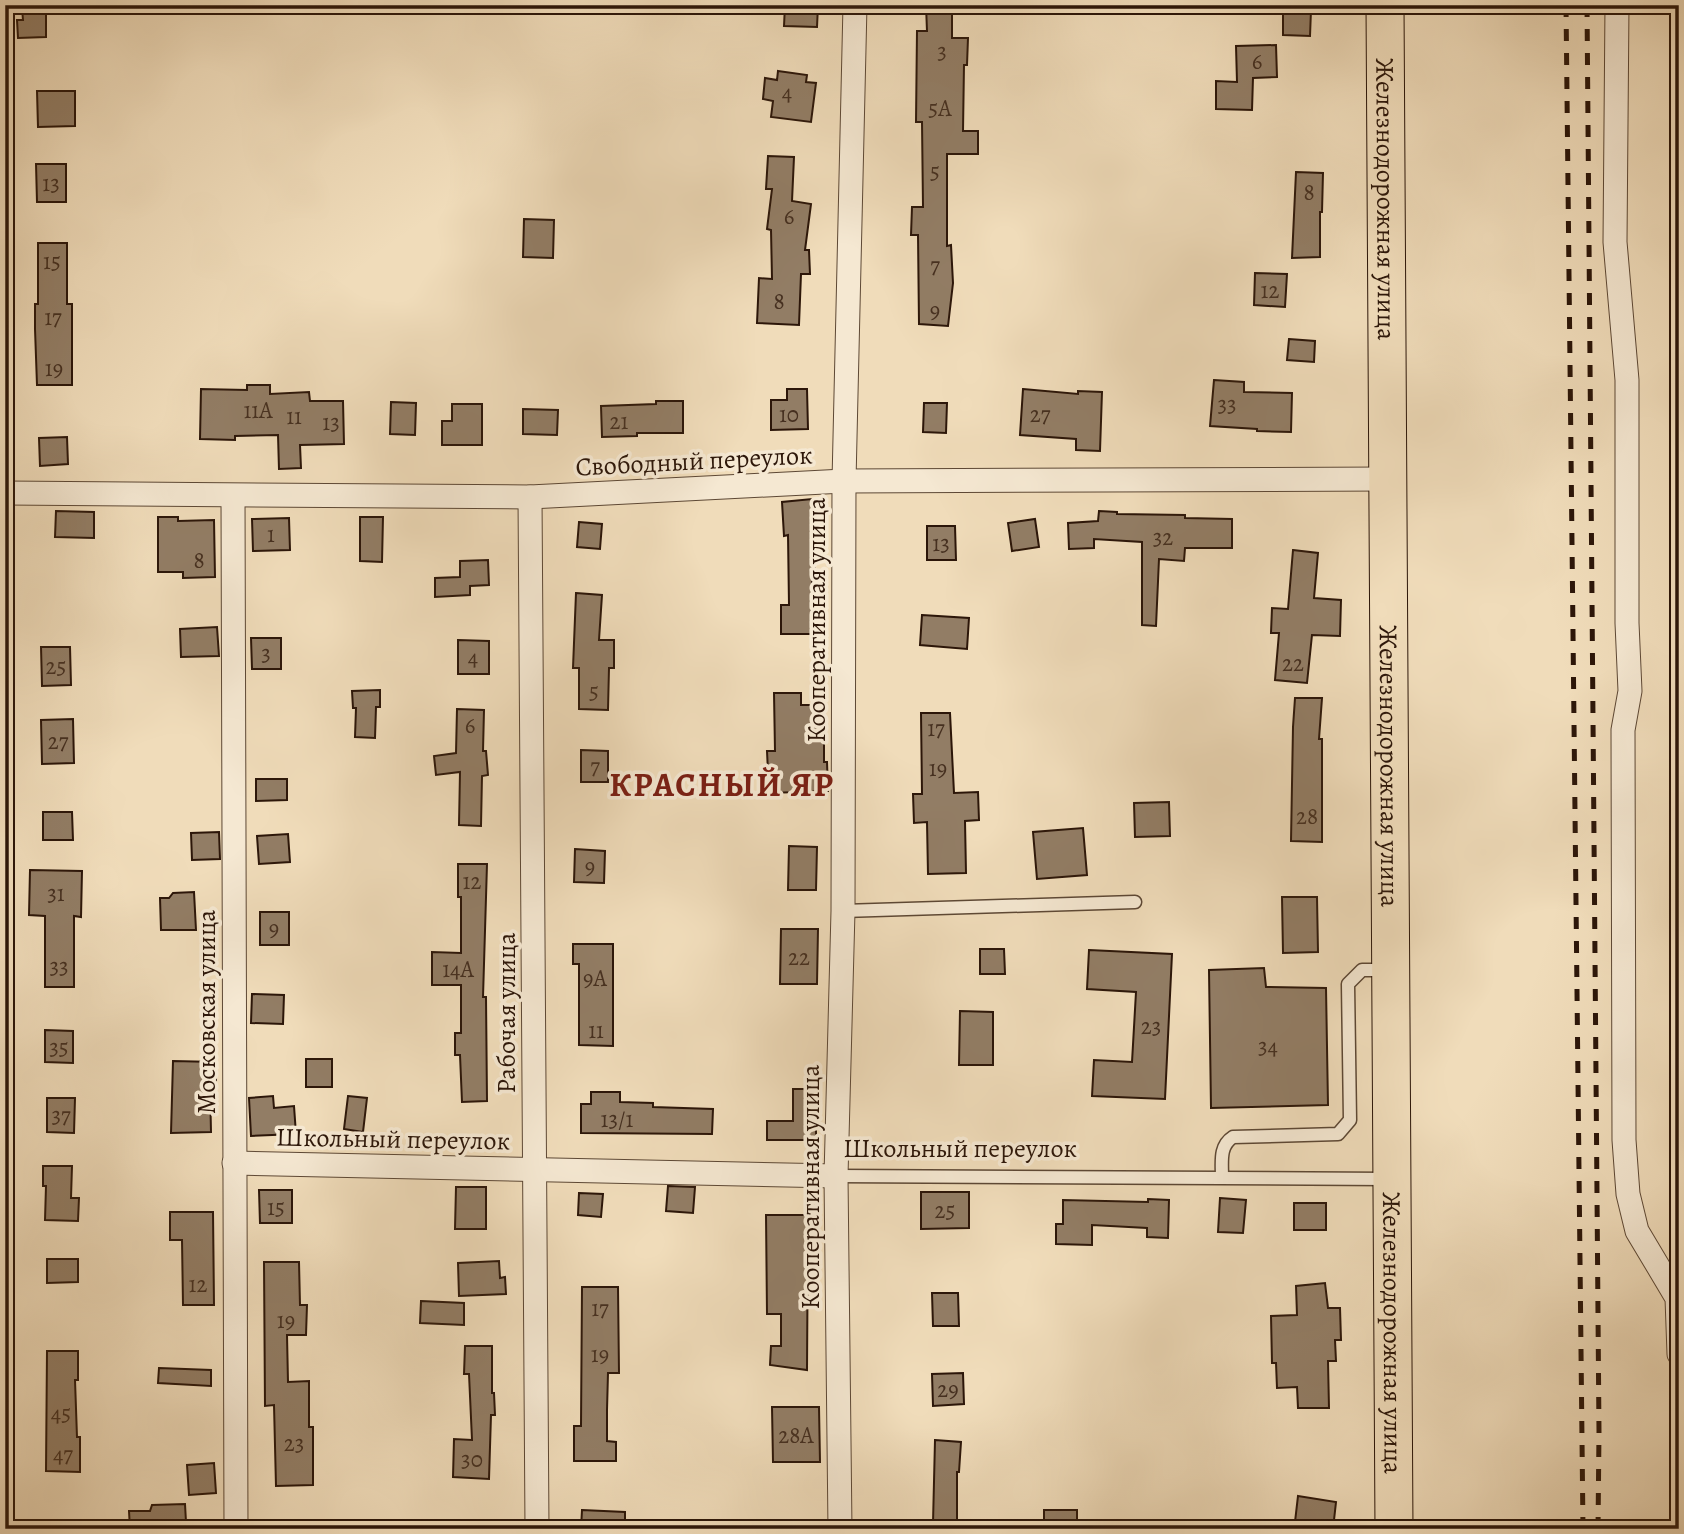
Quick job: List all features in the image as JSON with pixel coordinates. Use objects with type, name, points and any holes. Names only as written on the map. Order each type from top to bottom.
[{"type":"main road","name":"Железнодорожная улица","points":[[1385,5],[1394,1529]]},
{"type":"street","name":"Кооперативная улица","points":[[840,1529],[836,1176],[843,911],[845,481],[855,5]]},
{"type":"street","points":[[1617,5],[1615,242],[1627,380],[1627,623],[1630,691],[1623,730],[1624,1128],[1628,1194],[1637,1231],[1677,1298],[1679,1354]]},
{"type":"street","name":"Свободный переулок","points":[[5,493],[530,497],[845,481],[1387,479]]},
{"type":"street","name":"Московская улица","points":[[233,496],[236,1529]]},
{"type":"street","name":"Рабочая улица","points":[[530,497],[537,1529]]},
{"type":"street","name":"Школьный переулок","points":[[234,1163],[836,1176]]},
{"type":"lane","points":[[843,911],[1135,902]]},
{"type":"lane","points":[[1222,1177],[1222,1151],[1227,1141],[1233,1137],[1338,1134],[1345,1128],[1350,1120],[1349,984],[1362,971],[1391,970]]},
{"type":"lane","name":"Школьный переулок","points":[[836,1176],[1391,1179]]},
{"type":"building","points":[[785,5],[818,5],[817,27],[784,26]]},
{"type":"building","points":[[926,5],[952,5],[952,38],[968,38],[967,65],[964,65],[963,131],[978,131],[978,154],[947,154],[947,246],[951,245],[953,283],[948,326],[919,324],[918,235],[911,235],[912,207],[923,207],[922,122],[916,122],[917,31],[927,31]]},
{"type":"building","points":[[46,7],[46,37],[18,38],[17,20],[23,20],[22,8]]},
{"type":"building","points":[[1283,9],[1311,10],[1310,36],[1283,35]]},
{"type":"building","points":[[1276,45],[1277,77],[1253,78],[1252,110],[1216,109],[1216,81],[1237,82],[1236,46]]},
{"type":"building","points":[[778,71],[807,75],[806,82],[816,83],[811,122],[771,117],[773,101],[763,99],[765,78],[777,80]]},
{"type":"building","points":[[37,91],[75,91],[75,126],[38,127]]},
{"type":"building","points":[[768,156],[794,157],[792,201],[811,204],[805,250],[809,250],[810,274],[801,274],[799,325],[757,323],[759,278],[772,279],[771,230],[767,229],[772,189],[766,189]]},
{"type":"building","points":[[36,164],[66,164],[66,202],[37,202]]},
{"type":"building","points":[[1296,172],[1323,173],[1320,257],[1292,258]]},
{"type":"building","points":[[524,219],[554,220],[553,258],[523,257]]},
{"type":"building","points":[[38,243],[67,243],[67,304],[72,304],[72,385],[37,385],[35,304],[38,304]]},
{"type":"building","points":[[1255,273],[1287,274],[1285,307],[1254,305]]},
{"type":"building","points":[[1289,339],[1315,341],[1314,362],[1287,360]]},
{"type":"building","points":[[1214,380],[1244,382],[1244,392],[1292,393],[1291,432],[1210,426]]},
{"type":"building","points":[[247,385],[270,385],[270,394],[309,392],[310,401],[343,401],[344,444],[300,445],[301,468],[279,469],[278,435],[235,436],[235,440],[200,439],[201,389],[247,390]]},
{"type":"building","points":[[787,389],[807,389],[808,429],[771,430],[771,400],[787,400]]},
{"type":"building","points":[[1023,389],[1078,394],[1078,391],[1102,392],[1100,451],[1076,450],[1076,439],[1020,435]]},
{"type":"building","points":[[656,401],[683,401],[683,433],[637,433],[637,436],[602,437],[601,406],[656,404]]},
{"type":"building","points":[[391,402],[416,403],[415,435],[390,434]]},
{"type":"building","points":[[924,403],[947,403],[946,433],[923,432]]},
{"type":"building","points":[[452,404],[482,404],[482,445],[442,445],[442,421],[452,421]]},
{"type":"building","points":[[523,409],[558,410],[557,435],[523,434]]},
{"type":"building","points":[[67,437],[68,464],[40,466],[39,438]]},
{"type":"building","points":[[812,499],[815,579],[812,579],[811,634],[781,634],[781,605],[789,605],[788,535],[784,536],[782,502]]},
{"type":"building","points":[[56,511],[94,512],[94,538],[55,537]]},
{"type":"building","points":[[1099,511],[1232,519],[1232,548],[1185,548],[1184,561],[1159,559],[1156,626],[1142,625],[1142,542],[1094,539],[1094,548],[1069,549],[1068,523],[1098,521]]},
{"type":"building","points":[[158,517],[178,517],[178,521],[214,520],[215,577],[183,578],[183,572],[158,572]]},
{"type":"building","points":[[360,517],[383,517],[382,562],[360,561]]},
{"type":"building","points":[[289,518],[290,550],[253,551],[252,519]]},
{"type":"building","points":[[1035,519],[1039,547],[1012,551],[1008,523]]},
{"type":"building","points":[[579,522],[602,524],[600,549],[577,547]]},
{"type":"building","points":[[927,526],[955,526],[956,560],[927,560]]},
{"type":"building","points":[[1293,550],[1318,553],[1314,598],[1341,600],[1340,636],[1312,635],[1307,683],[1275,680],[1279,633],[1271,633],[1272,608],[1288,609]]},
{"type":"building","points":[[488,560],[489,585],[470,586],[470,595],[435,597],[435,578],[460,577],[460,561]]},
{"type":"building","points":[[576,593],[602,595],[599,640],[614,640],[614,668],[609,668],[608,710],[579,709],[579,668],[573,668]]},
{"type":"building","points":[[922,615],[969,618],[967,649],[920,645]]},
{"type":"building","points":[[217,627],[219,656],[181,657],[180,629]]},
{"type":"building","points":[[251,638],[281,638],[281,669],[252,669]]},
{"type":"building","points":[[458,640],[489,641],[489,674],[458,674]]},
{"type":"building","points":[[41,647],[70,647],[71,685],[42,686]]},
{"type":"building","points":[[380,690],[380,707],[376,707],[375,738],[355,737],[356,708],[353,708],[352,691]]},
{"type":"building","points":[[774,693],[801,693],[801,705],[824,705],[824,762],[827,762],[828,791],[769,793],[767,751],[775,751]]},
{"type":"building","points":[[1295,698],[1322,698],[1319,739],[1322,739],[1322,842],[1291,841]]},
{"type":"building","points":[[457,709],[484,710],[483,751],[486,751],[488,775],[482,776],[481,826],[459,825],[460,772],[436,775],[434,756],[456,753]]},
{"type":"building","points":[[921,713],[950,713],[954,793],[978,792],[979,820],[965,821],[966,873],[928,874],[927,822],[914,823],[913,794],[922,794]]},
{"type":"building","points":[[73,719],[74,763],[42,764],[41,720]]},
{"type":"building","points":[[581,750],[608,751],[608,782],[581,782]]},
{"type":"building","points":[[256,779],[287,779],[287,800],[256,801]]},
{"type":"building","points":[[1169,802],[1170,836],[1135,837],[1134,803]]},
{"type":"building","points":[[43,812],[72,812],[73,840],[43,840]]},
{"type":"building","points":[[1083,828],[1087,875],[1037,879],[1033,832]]},
{"type":"building","points":[[219,832],[220,859],[192,860],[191,833]]},
{"type":"building","points":[[288,834],[290,862],[259,864],[257,836]]},
{"type":"building","points":[[789,846],[817,847],[816,890],[788,890]]},
{"type":"building","points":[[575,849],[605,851],[604,883],[574,882]]},
{"type":"building","points":[[458,864],[487,864],[483,997],[486,997],[487,1101],[462,1102],[460,1055],[455,1055],[455,1033],[461,1033],[461,985],[432,985],[432,952],[461,953]]},
{"type":"building","points":[[30,870],[82,871],[81,917],[74,916],[74,987],[45,987],[45,916],[29,915]]},
{"type":"building","points":[[194,892],[196,930],[161,930],[160,898],[169,898],[173,893]]},
{"type":"building","points":[[1282,897],[1317,897],[1318,952],[1283,953]]},
{"type":"building","points":[[260,912],[289,912],[289,945],[260,945]]},
{"type":"building","points":[[781,929],[818,929],[817,984],[780,984]]},
{"type":"building","points":[[573,944],[613,944],[613,1046],[579,1045],[579,964],[573,964]]},
{"type":"building","points":[[980,949],[1004,949],[1005,974],[980,974]]},
{"type":"building","points":[[1089,950],[1172,954],[1165,1099],[1092,1096],[1094,1060],[1132,1062],[1136,992],[1087,989]]},
{"type":"building","points":[[1264,968],[1266,987],[1326,988],[1328,1105],[1211,1108],[1209,970]]},
{"type":"building","points":[[252,994],[284,995],[283,1024],[251,1023]]},
{"type":"building","points":[[960,1011],[993,1012],[993,1065],[959,1065]]},
{"type":"building","points":[[45,1030],[73,1031],[73,1063],[45,1062]]},
{"type":"building","points":[[306,1059],[332,1059],[332,1087],[306,1087]]},
{"type":"building","points":[[173,1061],[216,1062],[216,1085],[210,1085],[211,1132],[171,1133]]},
{"type":"building","points":[[793,1089],[816,1089],[816,1140],[767,1140],[767,1121],[793,1121]]},
{"type":"building","points":[[591,1092],[620,1092],[620,1102],[653,1103],[653,1107],[713,1109],[712,1134],[581,1133],[581,1104],[591,1104]]},
{"type":"building","points":[[273,1096],[274,1108],[294,1106],[296,1134],[251,1136],[249,1098]]},
{"type":"building","points":[[348,1096],[367,1098],[363,1132],[344,1129]]},
{"type":"building","points":[[47,1098],[75,1098],[74,1133],[47,1132]]},
{"type":"building","points":[[43,1166],[72,1166],[71,1198],[79,1198],[78,1221],[45,1220],[46,1186],[43,1186]]},
{"type":"building","points":[[668,1186],[695,1187],[693,1213],[666,1211]]},
{"type":"building","points":[[456,1187],[486,1187],[486,1229],[455,1229]]},
{"type":"building","points":[[259,1190],[292,1190],[292,1223],[260,1223]]},
{"type":"building","points":[[921,1192],[969,1192],[969,1228],[921,1229]]},
{"type":"building","points":[[579,1193],[603,1194],[601,1217],[578,1215]]},
{"type":"building","points":[[1220,1198],[1246,1200],[1243,1233],[1218,1232]]},
{"type":"building","points":[[1148,1199],[1169,1200],[1168,1238],[1147,1237],[1147,1228],[1092,1225],[1092,1245],[1056,1244],[1056,1224],[1063,1224],[1063,1200],[1148,1202]]},
{"type":"building","points":[[1294,1203],[1326,1203],[1326,1230],[1294,1230]]},
{"type":"building","points":[[170,1212],[213,1212],[214,1305],[183,1305],[182,1240],[170,1240]]},
{"type":"building","points":[[766,1215],[808,1215],[807,1370],[770,1365],[771,1346],[781,1346],[781,1314],[767,1314]]},
{"type":"building","points":[[47,1259],[78,1259],[78,1282],[47,1283]]},
{"type":"building","points":[[499,1261],[500,1278],[505,1277],[506,1294],[459,1296],[458,1263]]},
{"type":"building","points":[[264,1262],[299,1262],[300,1305],[307,1305],[306,1335],[287,1335],[288,1382],[309,1381],[309,1427],[313,1427],[313,1485],[276,1486],[274,1405],[265,1406]]},
{"type":"building","points":[[1325,1283],[1328,1308],[1340,1308],[1341,1340],[1335,1340],[1336,1361],[1328,1361],[1329,1408],[1298,1408],[1297,1387],[1277,1388],[1276,1363],[1272,1363],[1271,1316],[1297,1315],[1296,1286]]},
{"type":"building","points":[[582,1287],[618,1287],[619,1373],[608,1373],[607,1410],[607,1441],[616,1442],[616,1461],[574,1461],[574,1426],[581,1426]]},
{"type":"building","points":[[932,1293],[958,1293],[959,1326],[933,1326]]},
{"type":"building","points":[[421,1301],[464,1303],[464,1325],[420,1323]]},
{"type":"building","points":[[465,1346],[492,1346],[495,1415],[491,1415],[489,1479],[453,1477],[454,1439],[472,1440],[469,1374],[464,1374]]},
{"type":"building","points":[[47,1351],[78,1351],[78,1380],[75,1380],[80,1472],[46,1471]]},
{"type":"building","points":[[159,1368],[211,1370],[211,1386],[158,1383]]},
{"type":"building","points":[[963,1373],[964,1404],[933,1406],[932,1374]]},
{"type":"building","points":[[772,1407],[819,1407],[820,1462],[773,1462]]},
{"type":"building","points":[[935,1440],[961,1442],[957,1472],[957,1524],[933,1523]]},
{"type":"building","points":[[214,1463],[216,1493],[189,1495],[187,1465]]},
{"type":"building","points":[[1298,1496],[1336,1502],[1333,1529],[1303,1529],[1303,1523],[1295,1522]]},
{"type":"building","points":[[185,1504],[186,1522],[152,1523],[152,1529],[130,1529],[129,1511],[150,1511],[152,1505]]},
{"type":"building","points":[[582,1510],[625,1512],[625,1529],[581,1529]]},
{"type":"building","points":[[1044,1510],[1077,1510],[1077,1529],[1044,1529]]},
{"type":"railway","points":[[1566,5],[1583,1529]]},
{"type":"railway","points":[[1587,5],[1598,1529]]},
{"type":"district","name":"КРАСНЫЙ ЯР","points":[[722,784]]}]
